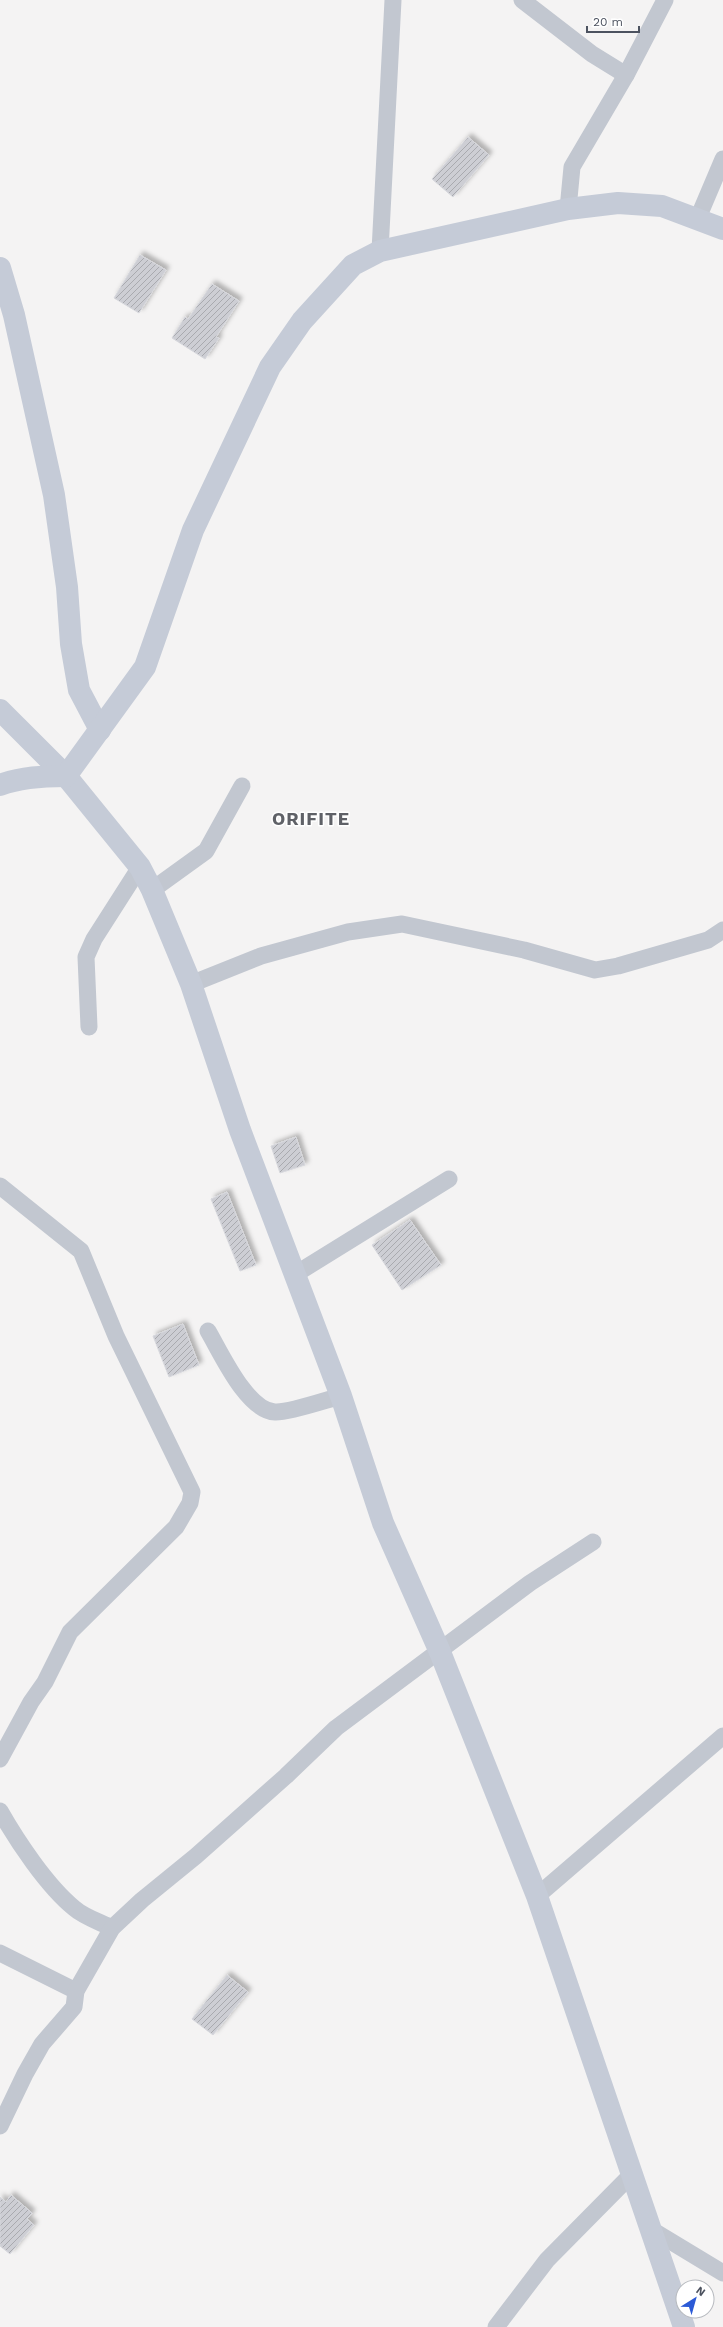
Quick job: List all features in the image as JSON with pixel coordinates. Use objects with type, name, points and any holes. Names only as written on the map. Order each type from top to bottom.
[{"type":"street","points":[[380,251],[393,0]]},
{"type":"street","points":[[522,0],[592,54],[626,75]]},
{"type":"street","points":[[568,209],[572,167],[626,75],[665,0]]},
{"type":"street","points":[[698,218],[723,159]]},
{"type":"street","points":[[66,776],[145,667],[193,530],[270,367],[302,321],[353,265],[380,251],[568,209],[618,202],[662,206],[698,218],[723,229]]},
{"type":"street","points":[[0,268],[14,315],[54,495],[67,587],[71,644],[80,690],[100,730]]},
{"type":"street","points":[[0,710],[66,776],[140,867],[152,890],[191,984],[240,1130],[341,1396],[383,1523],[440,1652],[537,1896],[684,2327]]},
{"type":"street","points":[[0,785],[11,781],[48,776],[66,776]]},
{"type":"street","points":[[152,890],[206,851],[242,786]]},
{"type":"street","points":[[89,1027],[86,957],[94,939],[140,867]]},
{"type":"street","points":[[191,984],[261,956],[348,932],[402,924],[524,950],[595,970],[618,966],[708,940],[723,930]]},
{"type":"street","points":[[294,1275],[449,1179]]},
{"type":"street","points":[[0,1186],[81,1251],[120,1343],[192,1492],[190,1503],[176,1527],[70,1632],[45,1682],[31,1702],[0,1759]]},
{"type":"street","points":[[208,1331],[246,1394],[261,1408],[275,1412],[341,1396]]},
{"type":"street","points":[[0,2126],[25,2074],[42,2044],[74,2007],[76,1991],[112,1928],[142,1900],[196,1856],[275,1786],[336,1728],[440,1652],[530,1583],[593,1542]]},
{"type":"street","points":[[537,1896],[723,1736]]},
{"type":"street","points":[[0,1811],[12,1833],[52,1884],[70,1904],[75,1909],[112,1928]]},
{"type":"street","points":[[0,1952],[76,1991]]},
{"type":"street","points":[[496,2327],[548,2260],[632,2173]]},
{"type":"street","points":[[652,2230],[723,2273]]},
{"type":"building","points":[[468,137],[489,155],[453,197],[432,179]]},
{"type":"building","points":[[140,255],[166,270],[139,313],[114,298]]},
{"type":"building","points":[[212,284],[239,301],[216,337],[219,338],[205,359],[172,338],[185,317],[188,319]]},
{"type":"building","points":[[296,1137],[305,1165],[280,1173],[271,1146]]},
{"type":"building","points":[[227,1192],[256,1265],[240,1271],[211,1199]]},
{"type":"building","points":[[410,1220],[441,1265],[402,1290],[372,1245]]},
{"type":"building","points":[[183,1324],[199,1365],[169,1377],[153,1336]]},
{"type":"building","points":[[227,1975],[248,1992],[213,2035],[192,2019]]},
{"type":"building","points":[[11,2195],[32,2213],[27,2219],[34,2225],[10,2254],[0,2246],[0,2197],[6,2202]]},
{"type":"district","name":"ORIFITE","points":[[311,818]]}]
